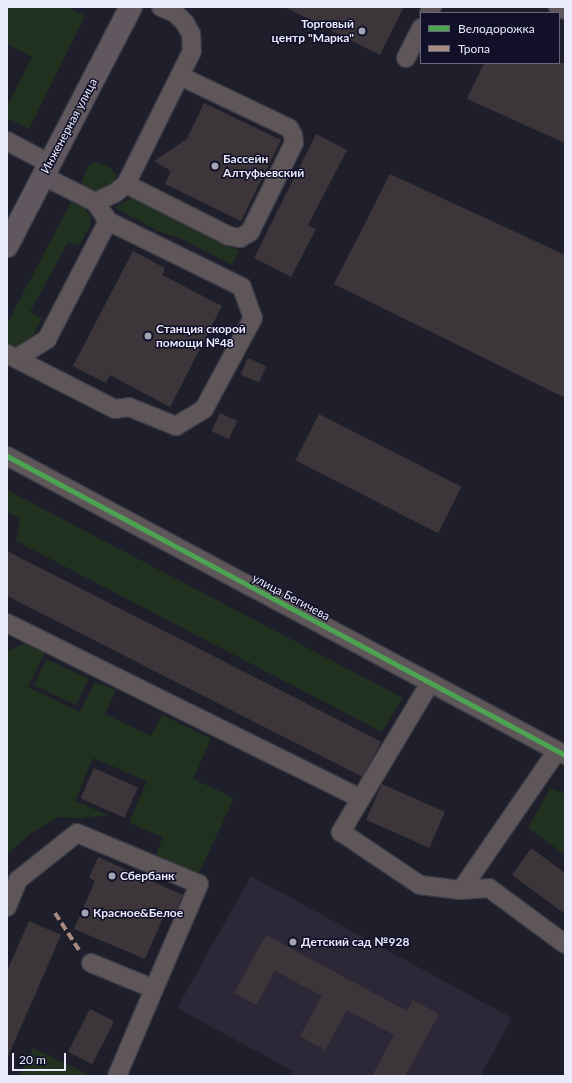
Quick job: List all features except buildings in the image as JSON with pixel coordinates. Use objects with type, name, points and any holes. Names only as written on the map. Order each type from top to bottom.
[{"type":"main road","name":"Инженерная улица","points":[[8,242],[132,7]]},
{"type":"street","points":[[95,202],[115,193],[126,184],[192,51],[191,34],[175,13],[161,7]]},
{"type":"street","points":[[558,7],[565,10]]},
{"type":"street","points":[[406,58],[420,30]]},
{"type":"street","points":[[126,184],[229,236],[240,238],[250,232],[294,143],[294,134],[288,128],[180,76]]},
{"type":"street","points":[[7,141],[95,202],[108,221],[242,287],[253,318],[204,409],[176,426],[129,407],[115,409],[12,356]]},
{"type":"street","points":[[12,356],[47,339],[108,221]]},
{"type":"street","name":"улица Бегичева","points":[[7,456],[561,753]]},
{"type":"street","points":[[7,623],[360,798]]},
{"type":"street","points":[[430,683],[341,832],[420,885],[461,890],[489,888],[565,944]]},
{"type":"street","points":[[461,890],[561,753]]},
{"type":"street","points":[[7,907],[18,880],[77,833],[199,884],[117,1076]]},
{"type":"street","points":[[91,963],[154,989]]},
{"type":"shaded area","name":"Детский сад №928","points":[[251,876],[512,1018],[480,1076],[291,1076],[293,1071],[177,1008]]},
{"type":"green space","points":[[7,7],[68,7],[85,16],[29,129],[7,118],[7,107],[32,57],[7,44]]},
{"type":"green space","points":[[95,162],[108,166],[117,176],[113,185],[102,191],[89,190],[81,184],[88,166]]},
{"type":"green space","points":[[132,198],[239,251],[232,265],[180,238],[160,232],[114,207]]},
{"type":"green space","points":[[71,202],[84,208],[91,217],[90,226],[79,246],[68,242],[30,312],[42,318],[30,341],[17,349],[7,344],[7,324]]},
{"type":"green space","points":[[7,490],[403,698],[382,732],[16,541],[20,519],[7,512]]},
{"type":"green space","points":[[25,643],[45,652],[28,687],[80,712],[95,682],[116,690],[105,714],[151,736],[162,715],[211,739],[193,779],[234,798],[197,877],[154,859],[163,837],[129,823],[147,781],[93,758],[75,801],[108,815],[80,818],[59,817],[31,833],[7,855],[7,651]]},
{"type":"green space","points":[[46,659],[89,679],[76,705],[34,685]]},
{"type":"green space","points":[[550,788],[565,794],[565,855],[528,828]]},
{"type":"green space","points":[[33,1048],[91,1076],[19,1076]]},
{"type":"marked path","points":[[55,913],[79,950]]},
{"type":"cycle path","points":[[7,456],[565,755]]},
{"type":"place","name":"Торговый центр \"Марка\"","points":[[362,31]]},
{"type":"place","name":"Бассейн Алтуфьевский","points":[[215,166]]},
{"type":"place","name":"Станция скорой помощи №48","points":[[148,336]]},
{"type":"place","name":"Сбербанк","points":[[112,876]]},
{"type":"place","name":"Красное&Белое","points":[[85,913]]},
{"type":"place","name":"Детский сад №928","points":[[293,942]]}]
